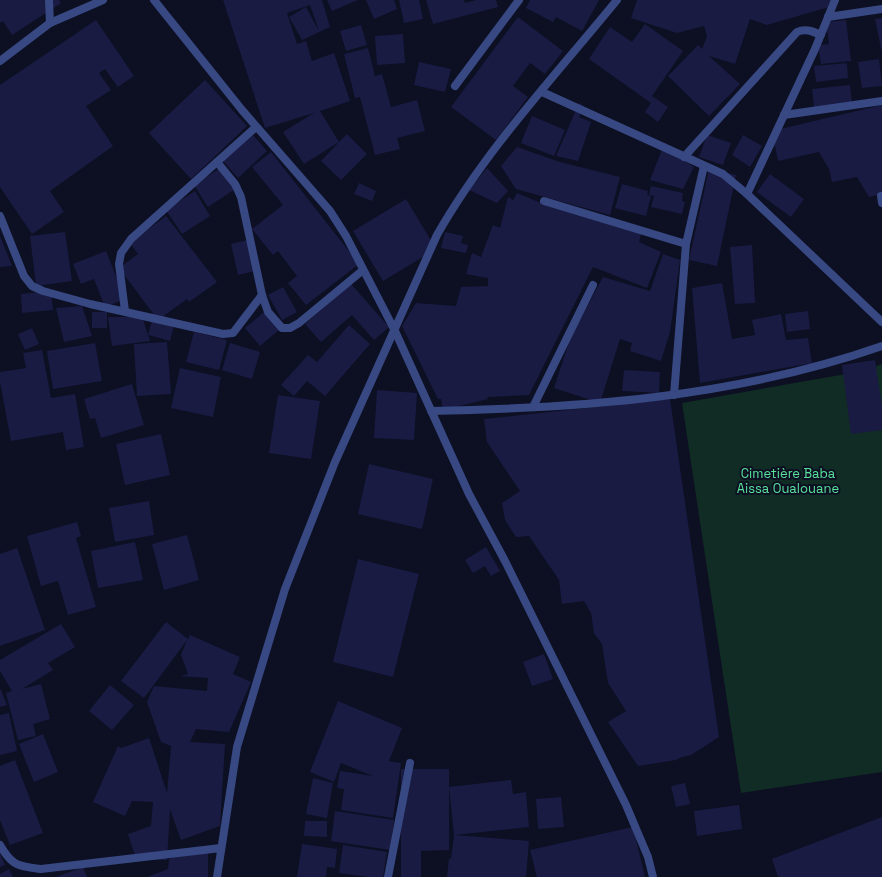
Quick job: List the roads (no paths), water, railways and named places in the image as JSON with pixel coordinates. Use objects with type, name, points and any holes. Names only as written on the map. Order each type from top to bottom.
[{"type":"street","points":[[49,0],[50,22]]},
{"type":"street","points":[[0,61],[50,22],[103,0]]},
{"type":"street","points":[[154,0],[256,127],[330,211],[346,236],[395,331],[469,494],[505,561],[626,806],[648,857],[653,877]]},
{"type":"street","points":[[455,86],[519,0]]},
{"type":"street","points":[[217,877],[237,747],[285,589],[335,462],[438,235],[454,206],[482,165],[617,0]]},
{"type":"street","points":[[747,194],[820,35],[834,0]]},
{"type":"street","points":[[828,17],[882,9]]},
{"type":"street","points":[[684,157],[797,32],[808,30],[820,35]]},
{"type":"street","points":[[542,92],[723,174],[747,194],[882,322]]},
{"type":"street","points":[[784,115],[882,101]]},
{"type":"street","points":[[125,312],[119,264],[121,253],[131,239],[256,127]]},
{"type":"street","points":[[217,162],[235,184],[241,197],[262,295],[268,312],[282,328],[290,328],[299,323],[363,270]]},
{"type":"street","points":[[674,395],[686,244],[704,166]]},
{"type":"street","points":[[544,202],[686,244]]},
{"type":"street","points":[[0,216],[24,276],[32,286],[50,293],[125,312],[224,334],[233,333],[262,295]]},
{"type":"street","points":[[533,407],[593,285]]},
{"type":"street","points":[[431,411],[599,403],[674,395],[722,388],[834,363],[882,346]]},
{"type":"street","points":[[388,877],[410,763]]},
{"type":"street","points":[[0,845],[6,856],[18,866],[41,869],[221,848]]},
{"type":"park label","name":"Cimetière Baba Aissa Oualouane","points":[[788,480]]}]
